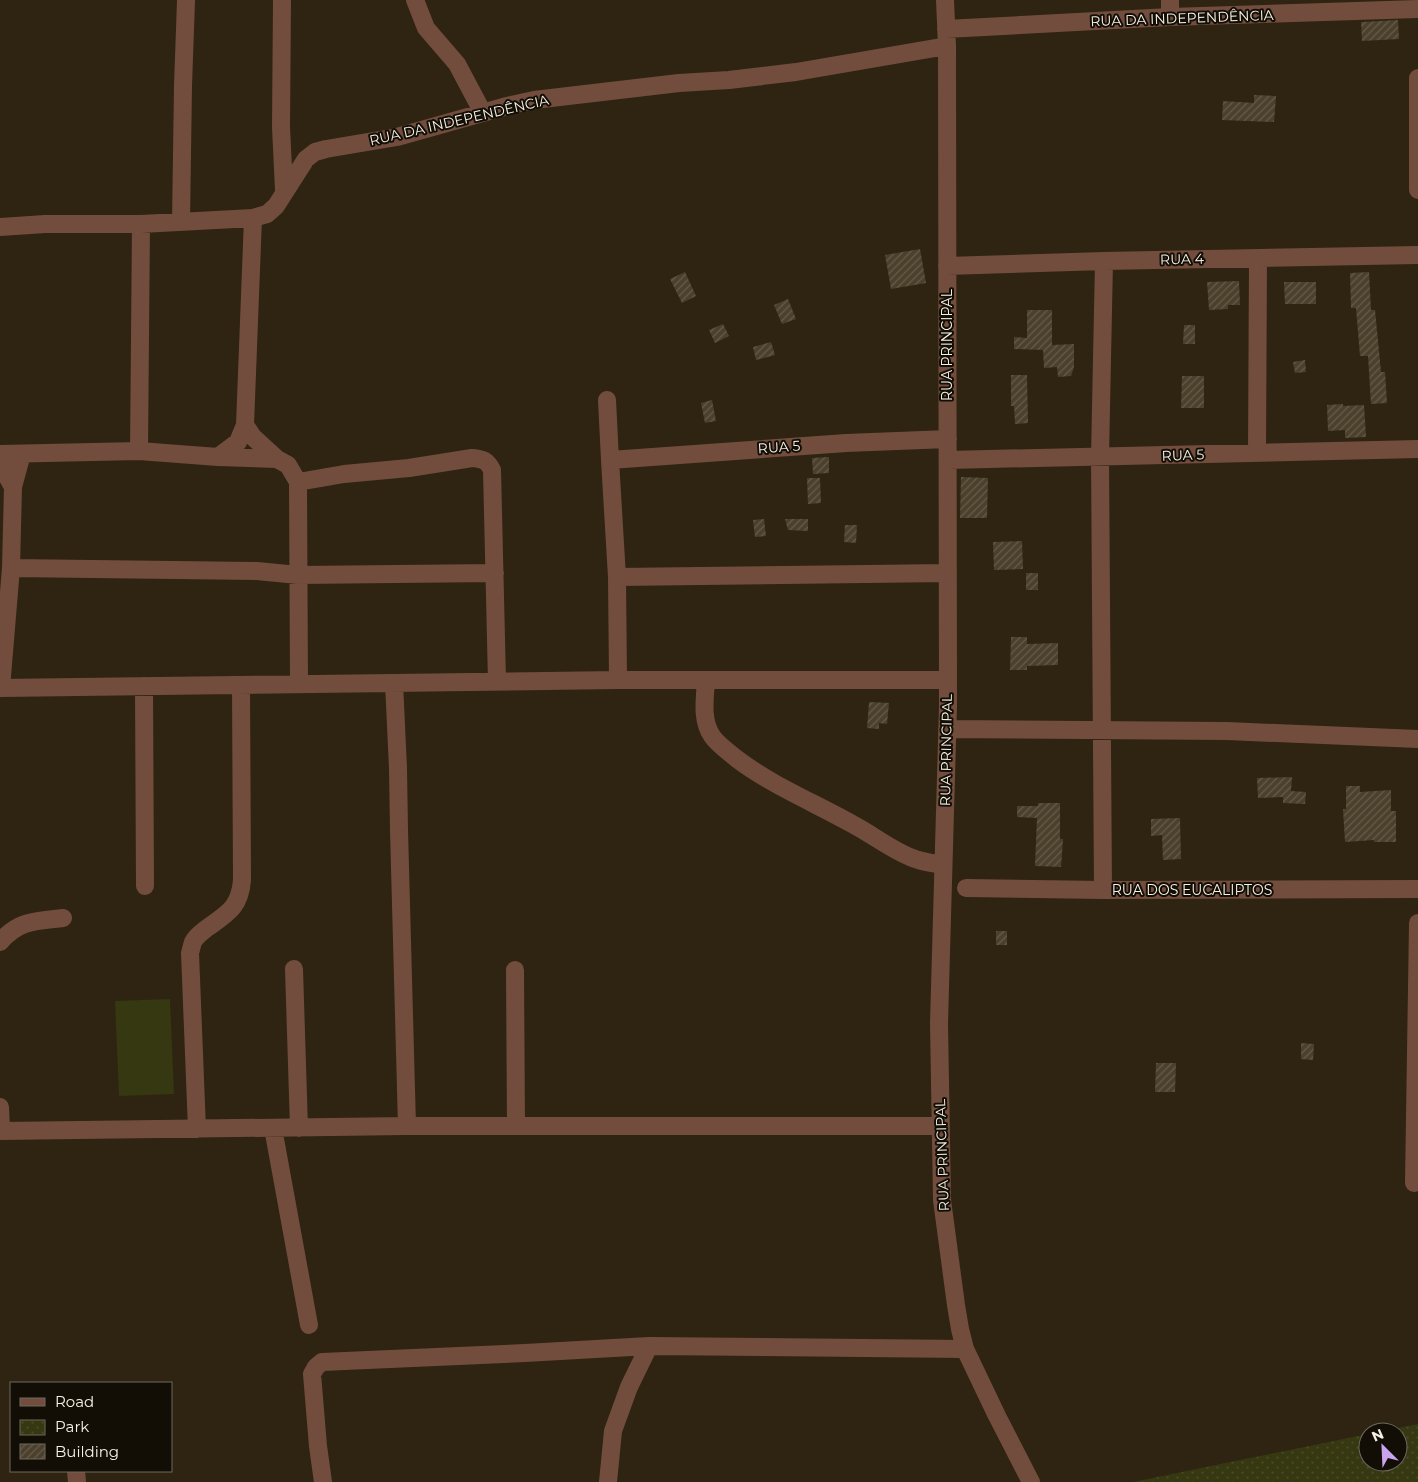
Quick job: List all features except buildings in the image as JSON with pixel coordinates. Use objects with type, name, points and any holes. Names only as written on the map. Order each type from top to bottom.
[{"type":"street","points":[[282,0],[281,127],[284,190]]},
{"type":"street","points":[[415,0],[426,28],[457,64],[484,113]]},
{"type":"street","name":"RUA PRINCIPAL","points":[[945,0],[947,38],[948,680],[940,1023],[942,1200],[956,1305],[965,1349],[1031,1482]]},
{"type":"street","points":[[181,222],[181,143],[186,1]]},
{"type":"street","name":"RUA DA INDEPENDÊNCIA","points":[[0,228],[45,224],[141,224],[253,218],[267,214],[276,206],[284,190],[306,158],[315,152],[397,137],[534,100],[796,72],[947,38],[1170,9],[1418,9]]},
{"type":"street","points":[[1418,78],[1418,190]]},
{"type":"street","points":[[218,457],[238,442],[245,425],[253,218]]},
{"type":"street","points":[[139,451],[141,224]]},
{"type":"street","name":"RUA 4","points":[[947,266],[1104,261],[1418,256]]},
{"type":"street","points":[[1257,453],[1258,258]]},
{"type":"street","points":[[1103,890],[1100,457],[1104,261]]},
{"type":"street","points":[[607,400],[618,577],[618,680]]},
{"type":"street","points":[[245,425],[253,437],[277,459],[288,465],[298,482],[299,684]]},
{"type":"street","name":"RUA 5","points":[[610,460],[846,443],[948,439]]},
{"type":"street","name":"RUA 5","points":[[948,460],[1418,449]]},
{"type":"street","points":[[0,454],[139,451],[277,459]]},
{"type":"street","points":[[22,454],[13,487],[12,568],[1,688],[497,681],[948,680]]},
{"type":"street","points":[[298,482],[344,474],[410,468],[472,458],[482,459],[488,463],[492,470],[497,681]]},
{"type":"street","points":[[0,464],[13,487]]},
{"type":"street","points":[[12,568],[258,571],[298,575],[495,573]]},
{"type":"street","points":[[618,577],[948,573]]},
{"type":"street","points":[[706,680],[706,725],[713,737],[726,750],[752,769],[890,847],[943,870],[966,888],[942,907]]},
{"type":"street","points":[[394,683],[398,768],[398,830],[407,1126]]},
{"type":"street","points":[[198,1129],[190,953],[194,941],[200,933],[225,915],[236,904],[241,892],[241,685]]},
{"type":"street","points":[[144,686],[145,886]]},
{"type":"street","points":[[947,729],[1227,731],[1418,739]]},
{"type":"street","name":"RUA DOS EUCALIPTOS","points":[[966,888],[1103,890],[1418,889]]},
{"type":"street","points":[[0,942],[8,933],[26,922],[63,918]]},
{"type":"street","points":[[1414,1183],[1418,923]]},
{"type":"street","points":[[294,969],[298,1128]]},
{"type":"street","points":[[515,970],[516,1126]]},
{"type":"street","points":[[0,1107],[1,1131],[407,1126],[940,1126]]},
{"type":"street","points":[[273,1128],[309,1325]]},
{"type":"street","points":[[323,1482],[312,1374],[322,1362],[649,1346],[965,1349]]},
{"type":"street","points":[[608,1482],[614,1431],[629,1387],[649,1346]]},
{"type":"green space","points":[[170,999],[174,1094],[119,1096],[115,1001]]},
{"type":"green space","points":[[1418,1424],[1418,1482],[1133,1482],[1358,1436],[1358,1472],[1408,1472],[1408,1426]]}]
